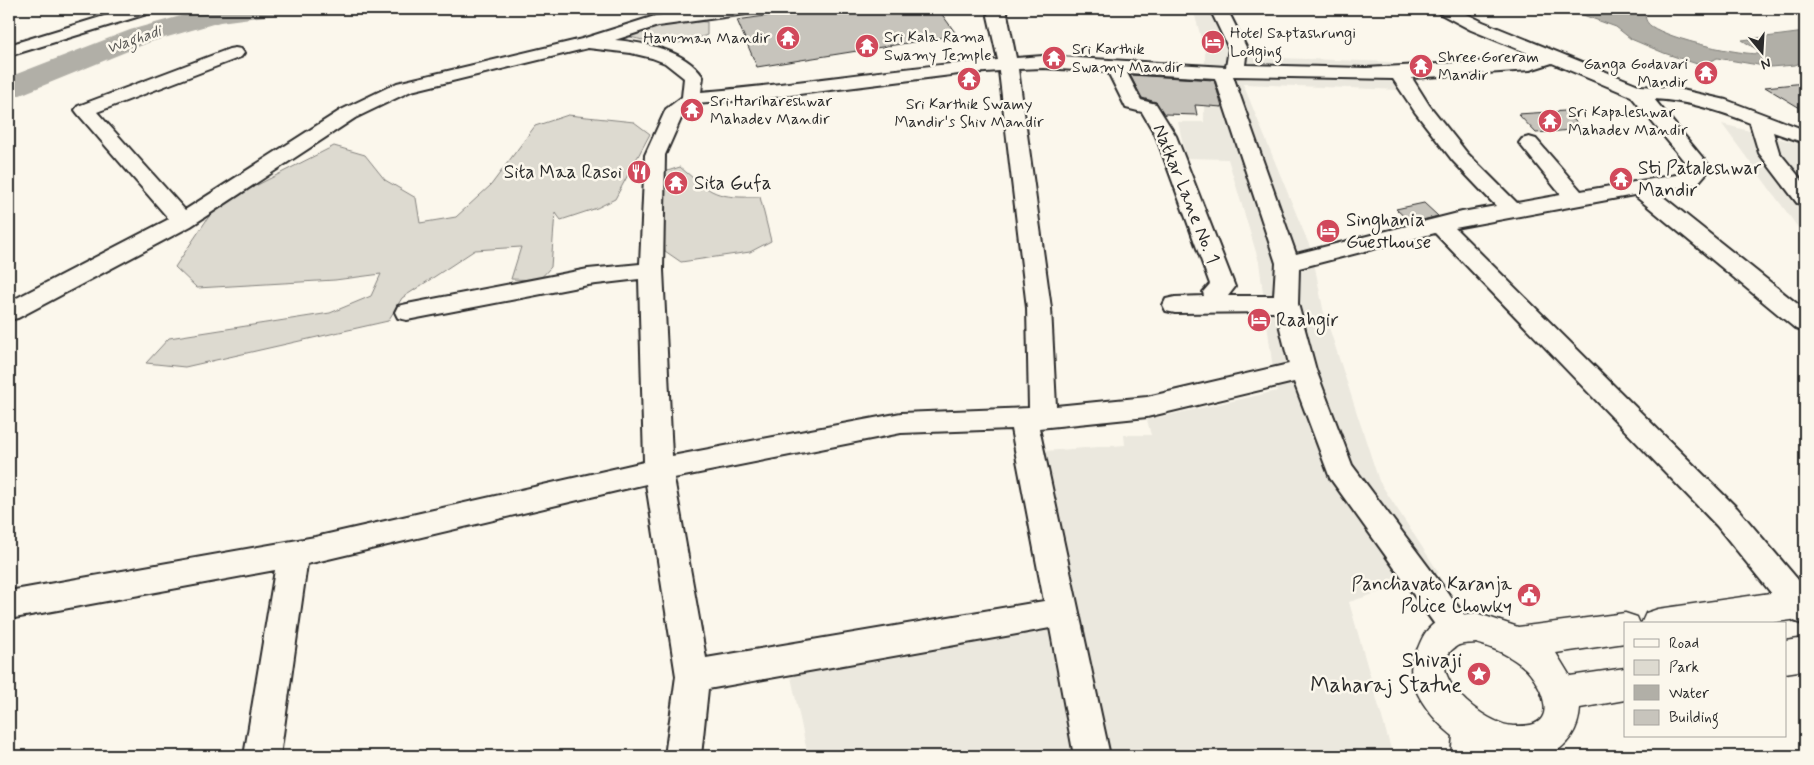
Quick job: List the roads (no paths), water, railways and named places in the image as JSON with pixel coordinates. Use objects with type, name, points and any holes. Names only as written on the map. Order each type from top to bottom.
[{"type":"main road","points":[[1674,622],[1804,606]]},
{"type":"main road","points":[[1476,628],[1498,633],[1538,658],[1552,676],[1561,694],[1562,712],[1557,728],[1545,739],[1525,750],[1483,736],[1470,742],[1462,722],[1445,705],[1433,686],[1429,666],[1432,650],[1442,637],[1457,630],[1476,628]]},
{"type":"main road","points":[[1514,643],[1624,628]]},
{"type":"main road","points":[[1786,658],[1805,654]]},
{"type":"main road","points":[[1561,694],[1624,684]]},
{"type":"street","points":[[9,51],[144,9]]},
{"type":"street","points":[[9,312],[183,220],[348,114],[404,87],[588,43],[655,21],[746,9]]},
{"type":"street","points":[[997,9],[1008,65],[1039,308],[1033,418],[1063,612],[1092,756]]},
{"type":"street","points":[[1218,9],[1238,49],[1229,72],[1288,263],[1286,304],[1303,370],[1340,470],[1457,630]]},
{"type":"street","points":[[1444,9],[1477,26],[1638,92],[1673,94],[1719,104],[1805,137]]},
{"type":"street","points":[[588,43],[623,46],[656,52],[683,65],[694,77],[691,99]]},
{"type":"street","points":[[183,220],[85,110],[235,53]]},
{"type":"street","points":[[683,756],[693,676],[658,470],[651,270],[655,155],[676,109],[691,99],[758,93],[940,70],[1043,62],[1229,72],[1366,74],[1530,64],[1552,57]]},
{"type":"street","name":"Natkar Lane No. 1","points":[[1115,67],[1133,104],[1149,108],[1166,136],[1224,287],[1215,292],[1217,305]]},
{"type":"street","points":[[1398,73],[1460,157],[1512,210]]},
{"type":"street","points":[[1288,263],[1440,225],[1512,210],[1689,180],[1700,168],[1638,92]]},
{"type":"street","points":[[1759,120],[1769,153],[1805,198]]},
{"type":"street","points":[[1529,143],[1576,199]]},
{"type":"street","points":[[1640,189],[1805,323]]},
{"type":"street","points":[[1440,225],[1727,517],[1804,606]]},
{"type":"street","points":[[407,312],[588,277],[651,270]]},
{"type":"street","points":[[1175,305],[1286,304]]},
{"type":"street","points":[[9,605],[293,554],[658,470],[902,423],[1033,418],[1147,407],[1303,370]]},
{"type":"street","points":[[262,756],[293,554]]},
{"type":"street","points":[[693,676],[1063,612]]},
{"type":"water","points":[[1572,9],[1639,9],[1645,12],[1646,20],[1651,26],[1661,31],[1706,46],[1753,54],[1764,54],[1742,40],[1805,32],[1805,61],[1795,65],[1770,67],[1717,58],[1703,66],[1664,53],[1631,39],[1616,27]]},
{"type":"waterway","name":"Waghadi","points":[[9,88],[140,36],[218,14],[264,9]]},
{"type":"place","name":"Hanuman Mandir","points":[[788,38]]},
{"type":"place","name":"Hotel Saptashrungi Lodging","points":[[1213,42]]},
{"type":"place","name":"Sri Kala Rama Swamy Temple","points":[[867,46]]},
{"type":"place","name":"Sri Karthik Swamy Mandir","points":[[1054,58]]},
{"type":"place","name":"Shree Goreram Mandir","points":[[1421,66]]},
{"type":"place","name":"Ganga Godavari Mandir","points":[[1706,73]]},
{"type":"place","name":"Sri Karthik Swamy Mandir's Shiv Mandir","points":[[969,79]]},
{"type":"place","name":"Sri Harihareshwar Mahadev Mandir","points":[[692,110]]},
{"type":"place","name":"Sri Kapaleshwar Mahadev Mandir","points":[[1550,121]]},
{"type":"place","name":"Sita Maa Rasoi","points":[[639,172]]},
{"type":"place","name":"Sti Pataleshwar Mandir","points":[[1621,179]]},
{"type":"place","name":"Sita Gufa","points":[[676,183]]},
{"type":"place","name":"Singhania Guesthouse","points":[[1328,231]]},
{"type":"place","name":"Raahgir","points":[[1259,320]]},
{"type":"place","name":"Panchavato Karanja Police Chowky","points":[[1529,595]]},
{"type":"place","name":"Shivaji Maharaj Statue","points":[[1479,674]]}]
